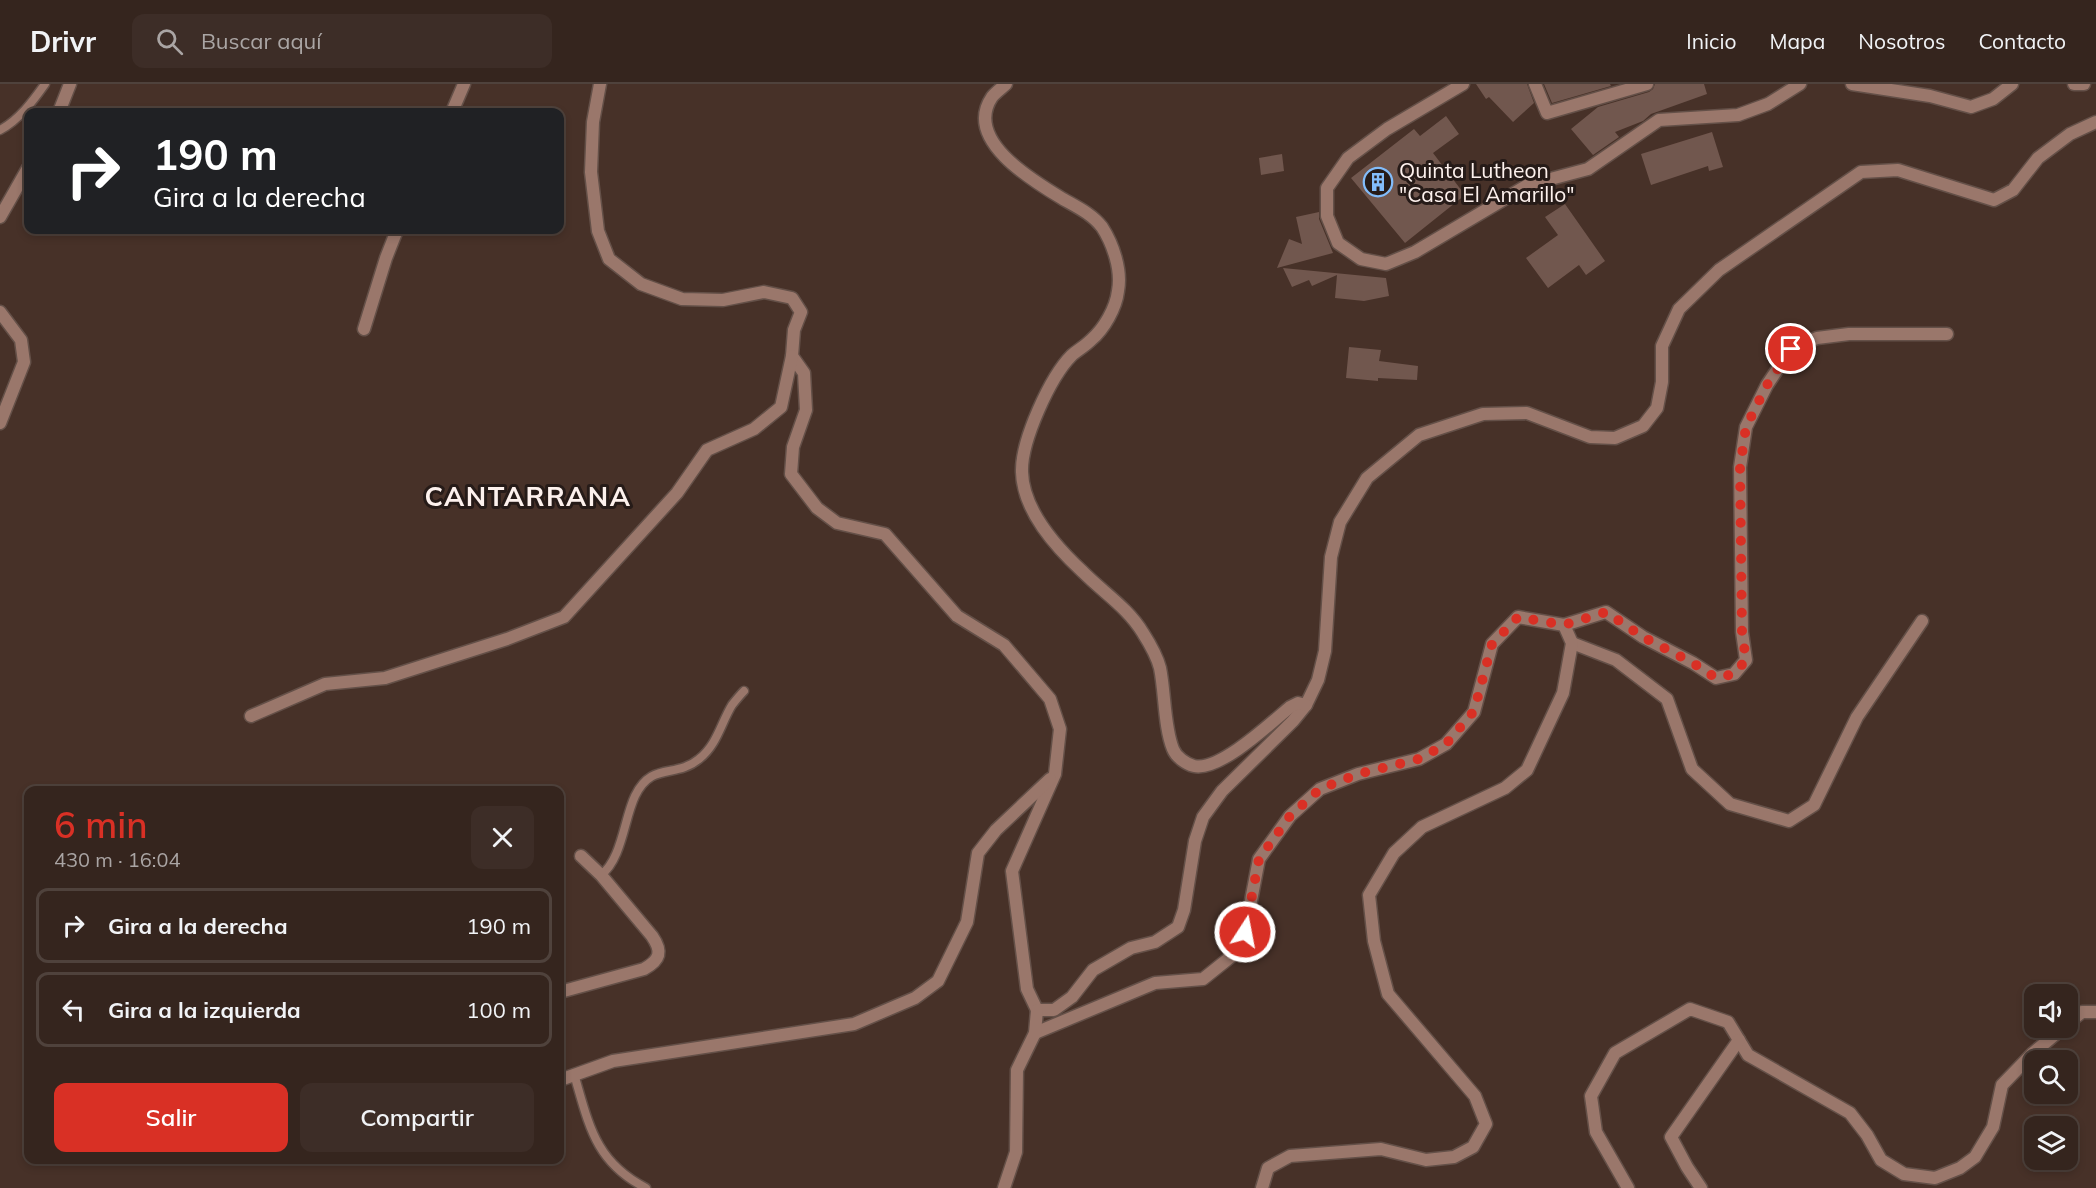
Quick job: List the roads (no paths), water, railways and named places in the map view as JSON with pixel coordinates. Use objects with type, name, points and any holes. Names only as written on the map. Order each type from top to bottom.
[{"type":"street","points":[[61,108],[70,84]]},
{"type":"street","points":[[454,108],[464,84]]},
{"type":"street","points":[[251,716],[325,684],[385,678],[507,639],[564,617],[677,493],[707,450],[754,429],[781,407],[792,356],[794,330],[801,312],[792,298],[764,292],[723,300],[682,299],[641,284],[609,259],[598,231],[591,172],[593,122],[600,84]]},
{"type":"street","points":[[1006,84],[992,97],[986,112],[986,128],[993,143],[1012,163],[1062,198],[1086,211],[1101,226],[1111,244],[1118,268],[1118,291],[1111,314],[1093,339],[1072,355],[1057,373],[1024,447],[1022,472],[1026,496],[1055,543],[1084,573],[1116,599],[1142,631],[1159,665],[1173,750],[1186,763],[1197,767],[1216,762],[1234,752],[1290,707],[1298,703],[1306,705]]},
{"type":"street","points":[[1463,84],[1387,129],[1348,158],[1328,188],[1327,216],[1338,243],[1361,259],[1386,264],[1415,252],[1528,185],[1588,169],[1659,120],[1737,115],[1768,104],[1800,84]]},
{"type":"street","points":[[1535,84],[1547,113],[1647,84]]},
{"type":"street","points":[[1852,84],[1930,96],[1971,107],[1993,99],[2012,84]]},
{"type":"street","points":[[2074,84],[2084,84]]},
{"type":"street","points":[[1037,1010],[1054,1010],[1072,997],[1093,970],[1131,948],[1155,942],[1178,927],[1184,910],[1195,841],[1203,817],[1222,791],[1306,705],[1318,680],[1325,651],[1331,557],[1340,522],[1367,478],[1419,435],[1484,414],[1527,413],[1590,437],[1615,438],[1642,426],[1657,408],[1662,382],[1662,346],[1679,309],[1719,270],[1861,172],[1898,170],[1994,200],[2013,190],[2038,158],[2070,134],[2096,122]]},
{"type":"street","points":[[0,217],[24,175]]},
{"type":"street","points":[[364,329],[386,258],[396,234]]},
{"type":"street","points":[[0,312],[21,340],[24,362],[0,423]]},
{"type":"street","points":[[1035,1034],[1155,983],[1203,979],[1233,955],[1245,932],[1259,859],[1290,816],[1320,789],[1358,774],[1419,759],[1446,744],[1474,711],[1492,644],[1518,617],[1564,625],[1606,612],[1643,637],[1693,663],[1716,678],[1734,674],[1746,660],[1742,632],[1740,467],[1746,427],[1767,385],[1791,349],[1817,338],[1849,334],[1947,334]]},
{"type":"street","points":[[792,356],[804,373],[806,410],[793,447],[791,474],[817,508],[837,523],[885,534],[957,616],[1004,645],[1050,699],[1060,729],[1055,774],[1012,871],[1027,989],[1037,1010],[1035,1034],[1017,1070],[1016,1152],[1004,1188]]},
{"type":"street","points":[[1572,643],[1616,660],[1667,699],[1692,769],[1730,804],[1790,821],[1814,805],[1857,717],[1922,621]]},
{"type":"street","points":[[1262,1188],[1268,1168],[1290,1155],[1381,1149],[1426,1160],[1454,1157],[1473,1147],[1486,1124],[1474,1096],[1388,994],[1374,941],[1369,895],[1394,853],[1422,827],[1505,788],[1527,770],[1563,693],[1572,643],[1564,625]]},
{"type":"street","points":[[564,1078],[613,1061],[854,1024],[915,998],[938,981],[967,922],[978,853],[996,830],[1055,774]]},
{"type":"street","points":[[564,991],[644,969],[657,959],[657,944],[652,936],[601,875],[581,856]]},
{"type":"street","points":[[1628,1188],[1596,1132],[1591,1096],[1615,1053],[1690,1009],[1728,1022],[1748,1055],[1850,1113],[1867,1135],[1881,1160],[1904,1174],[1935,1178],[1960,1168],[1975,1157],[1993,1127],[2002,1085],[2051,1038]]},
{"type":"street","points":[[2078,1015],[2082,1012],[2096,1012]]},
{"type":"street","points":[[1701,1188],[1671,1137],[1739,1040]]},
{"type":"lane","points":[[26,108],[45,84]]},
{"type":"lane","points":[[0,130],[24,110]]},
{"type":"lane","points":[[601,875],[613,860],[635,796],[642,784],[658,772],[680,769],[700,758],[710,748],[732,705],[744,691]]},
{"type":"lane","points":[[574,1074],[590,1129],[599,1148],[611,1164],[646,1188]]},
{"type":"place","name":"Quinta Lutheon \"Casa El Amarillo\"","points":[[1378,182]]},
{"type":"district","name":"CANTARRANA","points":[[528,496]]}]
